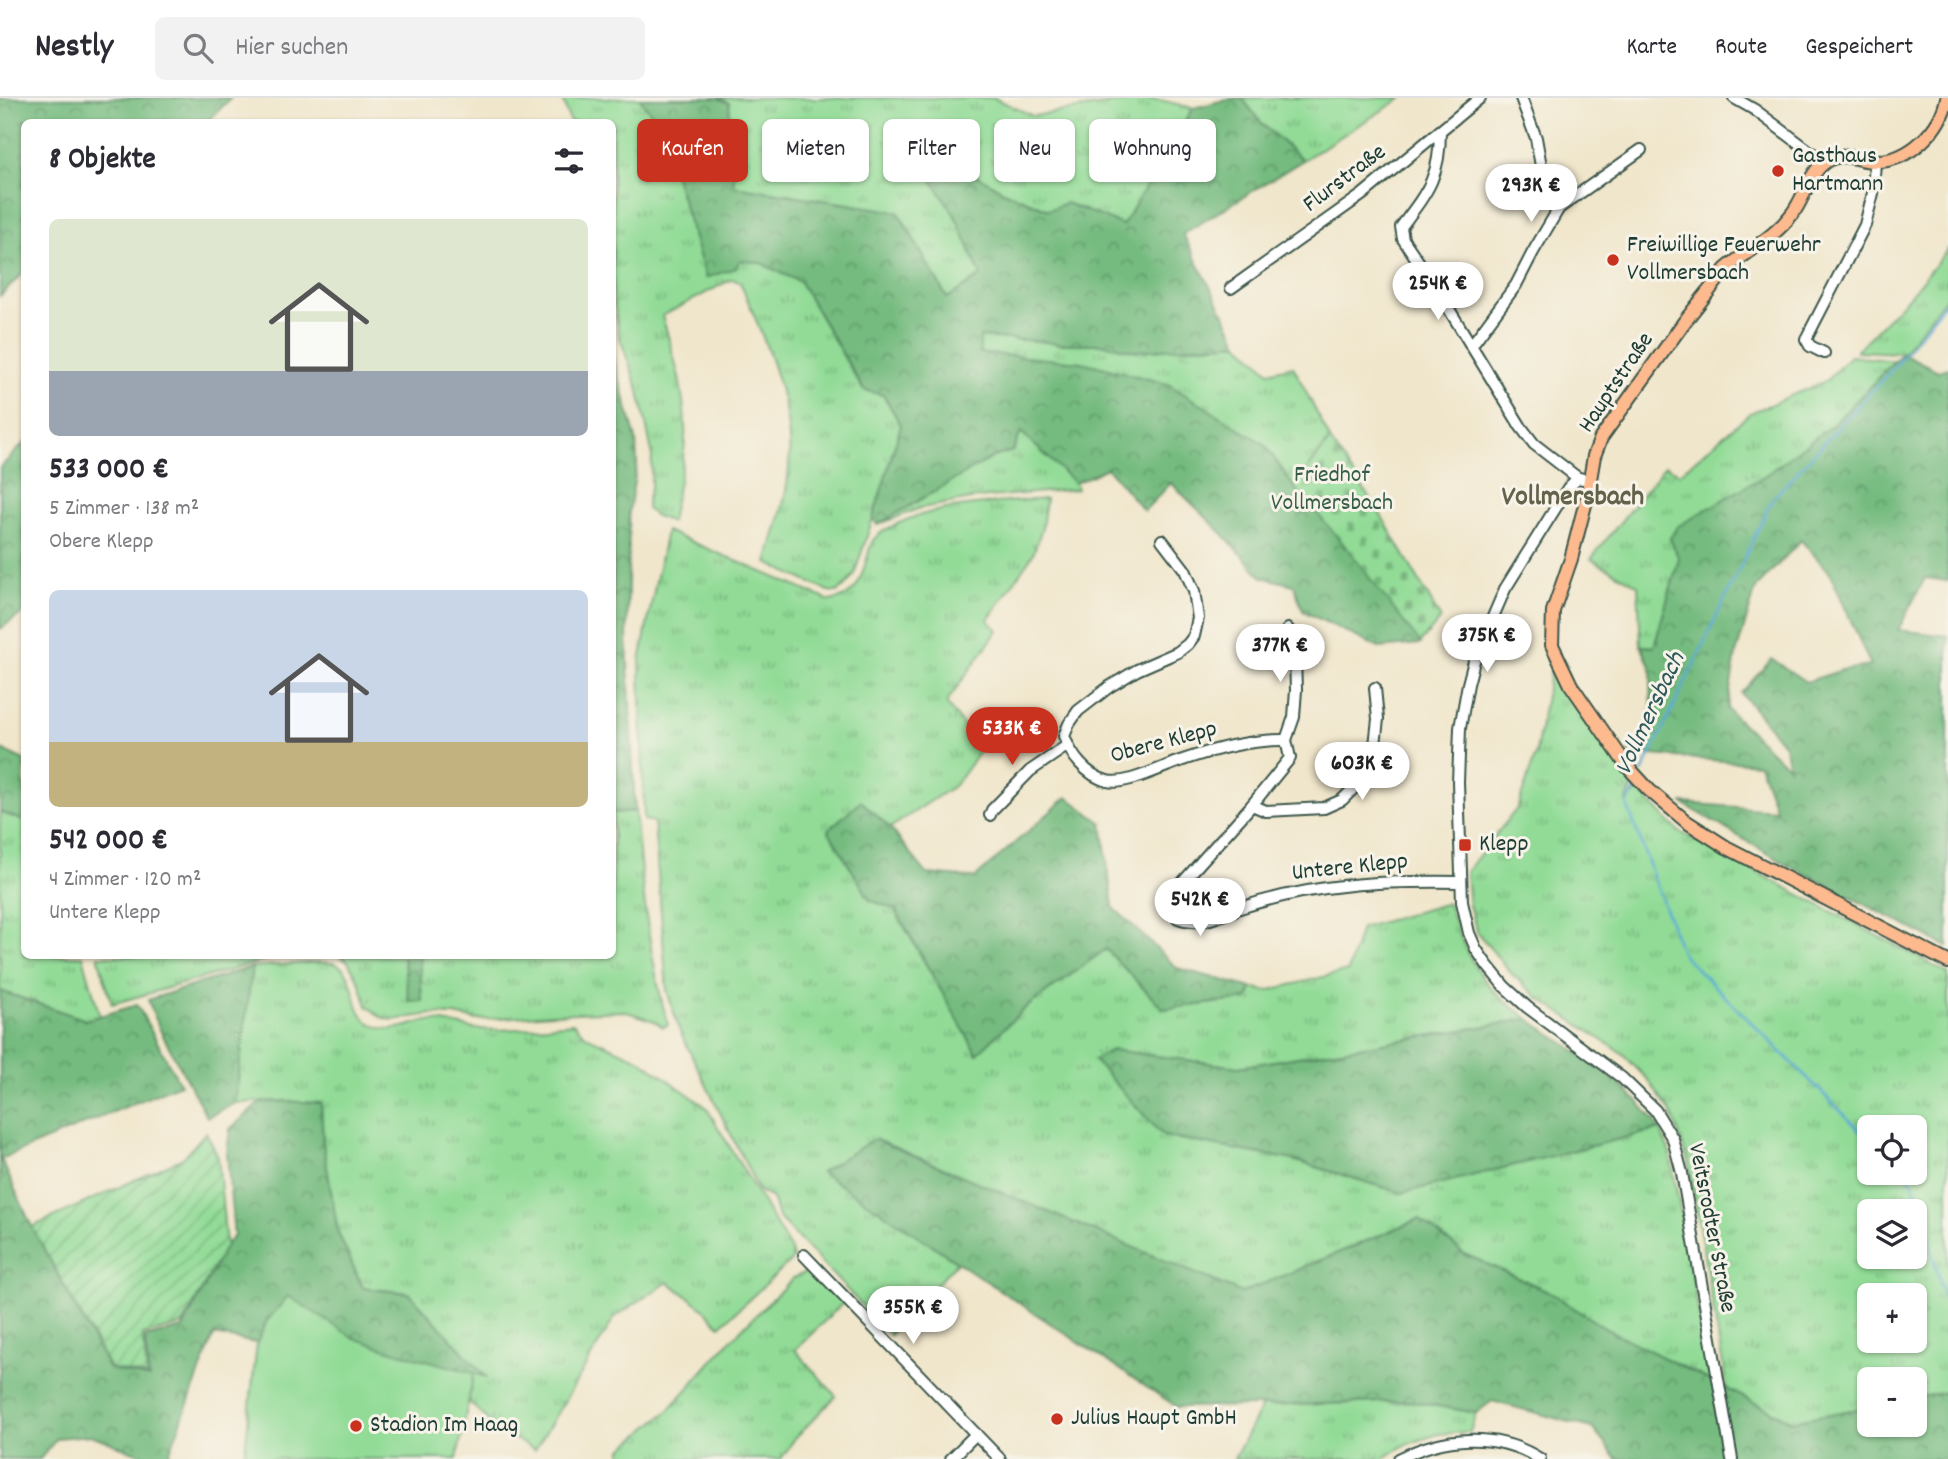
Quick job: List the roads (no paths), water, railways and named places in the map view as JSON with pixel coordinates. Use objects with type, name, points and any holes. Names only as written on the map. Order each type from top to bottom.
[{"type":"main road","points":[[1824,162],[1841,156],[1875,161],[1895,159],[1925,138],[1940,121],[1947,98]]},
{"type":"main road","name":"Hauptstraße","points":[[1584,479],[1601,438],[1668,344],[1726,270],[1744,254],[1774,235],[1794,213],[1808,184],[1824,162]]},
{"type":"main road","points":[[1584,479],[1571,559],[1553,611],[1552,645],[1571,685],[1627,766],[1649,790],[1687,822],[1726,847],[1948,962]]},
{"type":"street","name":"Flurstraße","points":[[1231,288],[1362,195],[1480,98]]},
{"type":"street","points":[[1521,98],[1536,138],[1543,177],[1559,208]]},
{"type":"street","points":[[1734,98],[1755,110],[1824,162]]},
{"type":"street","points":[[1440,131],[1440,153],[1432,184],[1401,227],[1403,239],[1521,427],[1535,444],[1584,479]]},
{"type":"street","points":[[1471,346],[1516,285],[1532,252],[1559,208],[1641,150]]},
{"type":"street","points":[[1824,354],[1810,346],[1806,339],[1865,225],[1873,193],[1875,161]]},
{"type":"street","name":"Hauptstraße","points":[[1460,882],[1460,728],[1475,661],[1505,590],[1551,513],[1569,488],[1584,479]]},
{"type":"street","points":[[990,815],[1030,771],[1068,745],[1064,736],[1078,711],[1118,681],[1178,652],[1194,636],[1198,618],[1194,591],[1177,558],[1162,540]]},
{"type":"street","points":[[1286,740],[1294,717],[1296,690],[1295,656],[1288,629]]},
{"type":"street","points":[[1252,805],[1266,811],[1324,808],[1342,800],[1360,782],[1374,754],[1378,719],[1375,688]]},
{"type":"street","name":"Untere Klepp","points":[[1286,740],[1290,758],[1182,883],[1173,903],[1173,911],[1178,918],[1198,923],[1281,896],[1329,886],[1407,881],[1460,882]]},
{"type":"street","name":"Obere Klepp","points":[[1068,745],[1089,774],[1110,782],[1132,779],[1182,760],[1238,744],[1286,740]]},
{"type":"street","name":"Veitsrodter Straße","points":[[1460,882],[1469,933],[1476,950],[1504,986],[1527,1007],[1622,1078],[1655,1110],[1673,1139],[1682,1173],[1732,1459]]},
{"type":"street","points":[[804,1255],[1000,1459]]},
{"type":"street","points":[[951,1459],[976,1434]]},
{"type":"street","points":[[1399,1459],[1443,1441],[1474,1439],[1504,1444],[1540,1459]]},
{"type":"waterway","name":"Vollmersbach","points":[[1642,773],[1773,498],[1895,366],[1948,299]]},
{"type":"waterway","name":"Vollmersbach","points":[[1638,783],[1627,805],[1682,954],[1857,1127]]},
{"type":"waterway","name":"Vollmersbach","points":[[1914,1185],[1948,1312]]},
{"type":"place","name":"Gasthaus Hartmann","points":[[1778,171]]},
{"type":"place","name":"Freiwillige Feuerwehr Vollmersbach","points":[[1613,260]]},
{"type":"place","name":"Klepp","points":[[1465,845]]},
{"type":"place","name":"Julius Haupt GmbH","points":[[1057,1419]]},
{"type":"place","name":"Stadion Im Haag","points":[[356,1426]]},
{"type":"district","name":"Vollmersbach","points":[[1573,499]]},
{"type":"park label","name":"Friedhof Vollmersbach","points":[[1332,490]]}]
